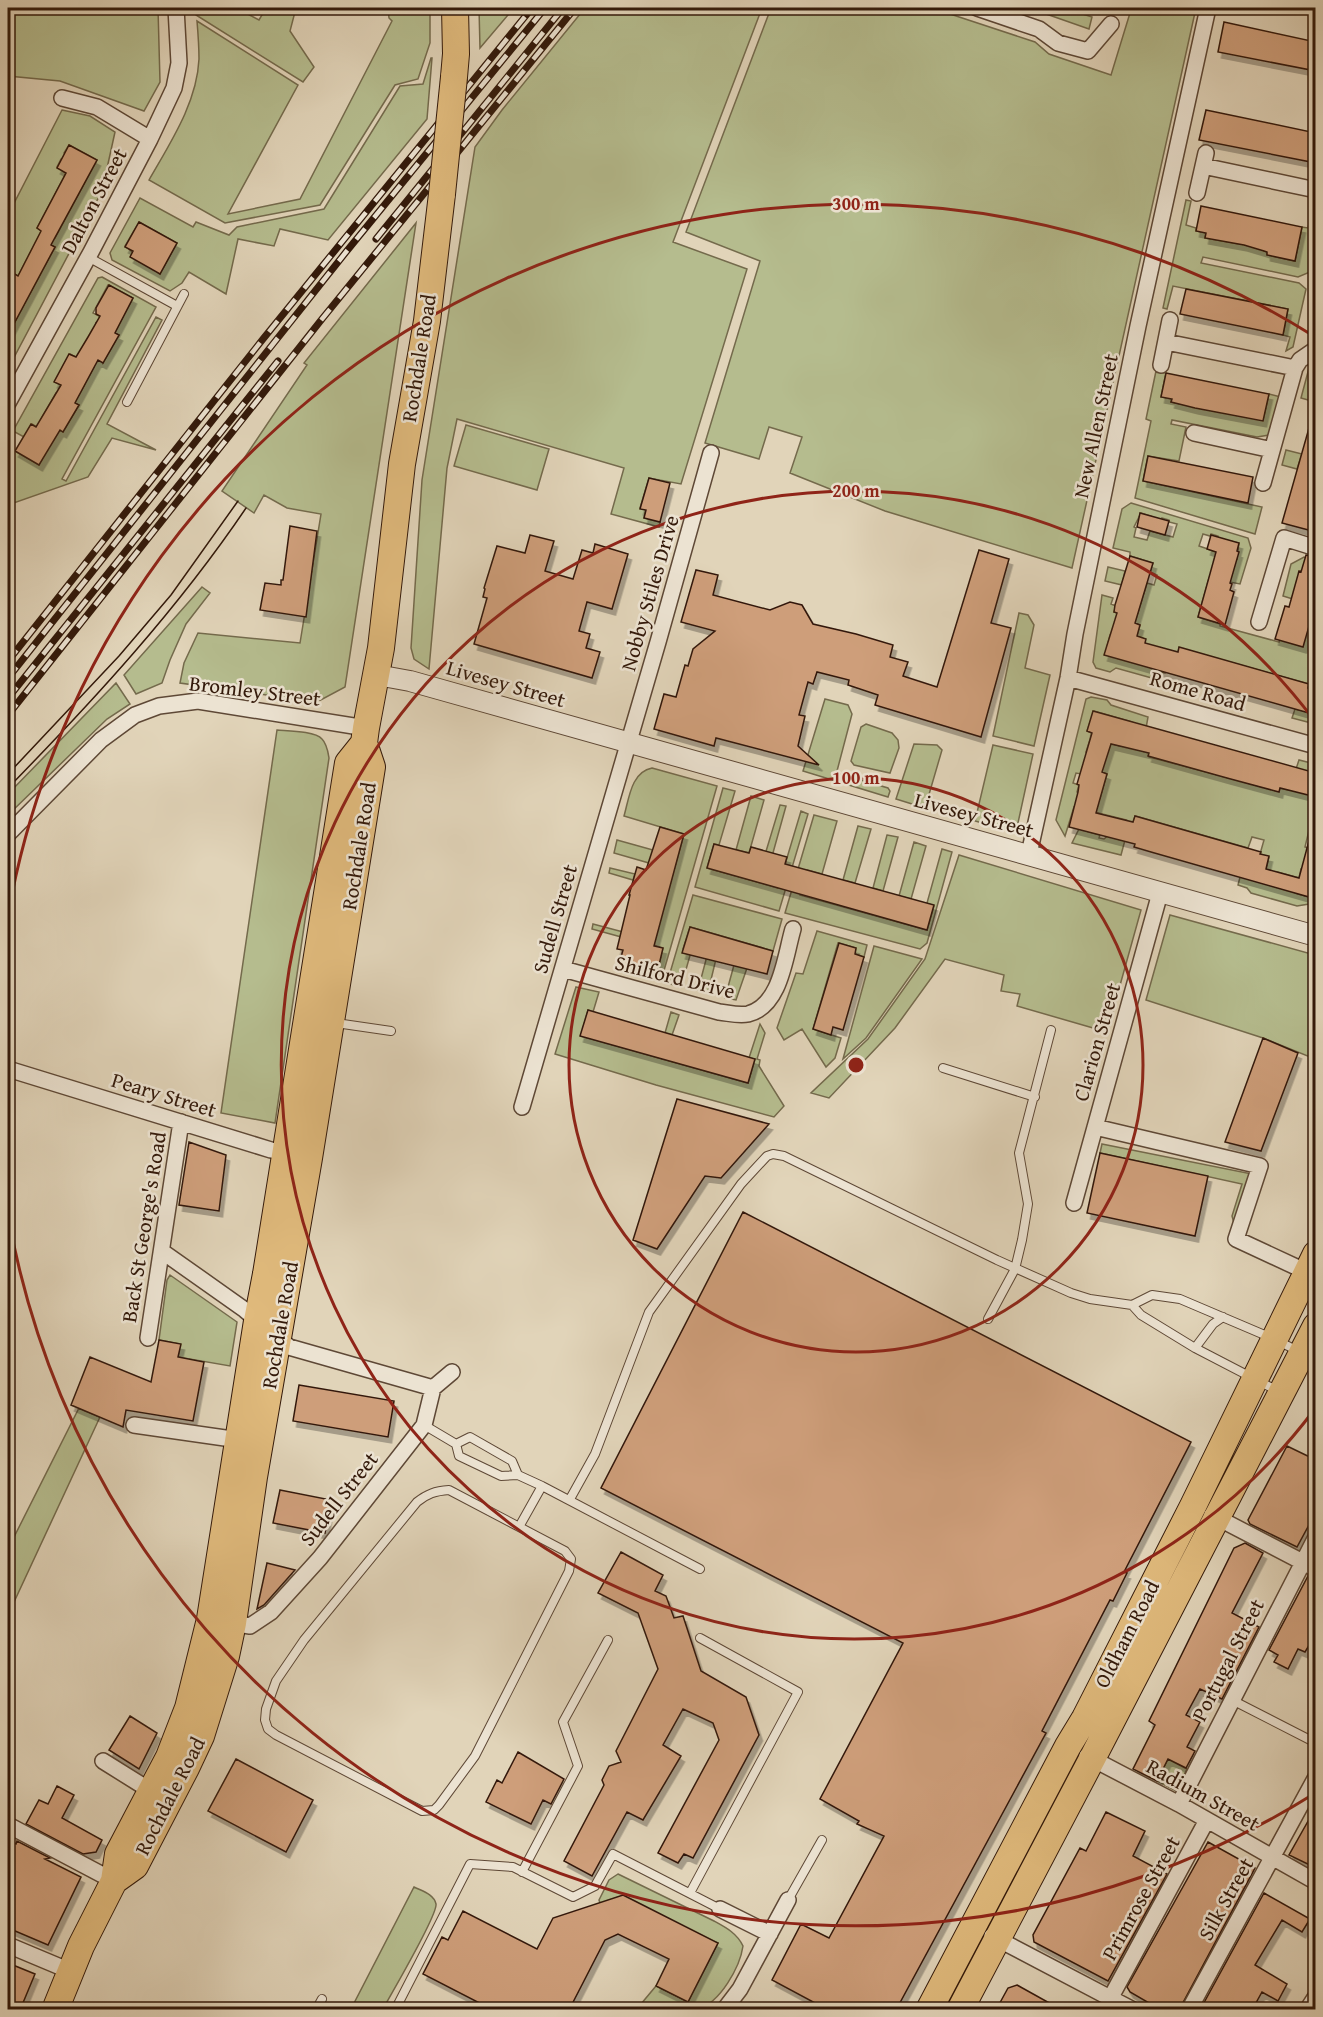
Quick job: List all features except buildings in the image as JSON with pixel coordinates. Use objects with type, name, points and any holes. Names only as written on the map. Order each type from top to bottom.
[{"type":"highway","name":"Rochdale Road","points":[[58,2009],[70,1971],[114,1881],[118,1854],[170,1756],[222,1621],[253,1482],[277,1338],[297,1155],[319,1020],[372,767],[365,736],[377,675],[402,464],[427,321],[454,77],[455,8]]},
{"type":"highway","name":"Rochdale Road","points":[[114,1881],[135,1866],[201,1736],[213,1704],[239,1440],[257,1320],[266,1274],[297,1155]]},
{"type":"highway","name":"Oldham Road","points":[[929,2010],[1068,1746],[1085,1718],[1193,1506],[1311,1263]]},
{"type":"highway","name":"Oldham Road","points":[[960,2010],[1316,1326]]},
{"type":"street","name":"Dalton Street","points":[[8,403],[12,384],[88,257],[174,88],[179,63],[176,8]]},
{"type":"street","points":[[977,8],[1040,28],[1058,43],[1088,51],[1111,24]]},
{"type":"street","name":"New Allen Street","points":[[1029,854],[1068,678],[1136,337],[1208,8]]},
{"type":"street","points":[[62,98],[97,107],[150,139]]},
{"type":"street","points":[[1197,193],[1204,160],[1316,190]]},
{"type":"street","points":[[1161,365],[1170,320]]},
{"type":"street","points":[[1166,342],[1295,368]]},
{"type":"street","points":[[1263,483],[1295,368],[1300,360],[1316,349]]},
{"type":"street","points":[[1194,433],[1272,450]]},
{"type":"street","name":"Nobby Stiles Drive","points":[[628,743],[711,453]]},
{"type":"street","points":[[1259,622],[1284,538],[1316,548]]},
{"type":"street","name":"Livesey Street","points":[[377,675],[410,681],[1316,936]]},
{"type":"street","name":"Rome Road","points":[[1068,678],[1316,746]]},
{"type":"street","name":"Bromley Street","points":[[8,834],[101,740],[135,715],[159,706],[198,701],[365,736]]},
{"type":"street","name":"Sudell Street","points":[[522,1107],[628,743]]},
{"type":"street","name":"Clarion Street","points":[[1074,1203],[1160,893]]},
{"type":"street","name":"Shilford Drive","points":[[563,969],[719,1012],[737,1015],[749,1013],[765,1005],[772,996],[793,929]]},
{"type":"street","name":"Peary Street","points":[[8,1069],[271,1150],[297,1155]]},
{"type":"street","name":"Back St George's Road","points":[[148,1338],[163,1252],[181,1122]]},
{"type":"street","points":[[1095,1127],[1260,1166],[1236,1239],[1311,1263]]},
{"type":"street","points":[[163,1252],[245,1310],[290,1347],[433,1388],[452,1372]]},
{"type":"street","name":"Sudell Street","points":[[222,1621],[250,1626],[271,1612],[320,1558],[424,1425],[433,1388]]},
{"type":"street","points":[[134,1425],[239,1440]]},
{"type":"street","points":[[1193,1506],[1309,1566]]},
{"type":"street","name":"Portugal Street","points":[[1179,1804],[1232,1700],[1309,1566],[1316,1537]]},
{"type":"street","name":"Radium Street","points":[[1068,1746],[1179,1804],[1316,1882]]},
{"type":"street","points":[[103,1761],[151,1791]]},
{"type":"street","name":"Silk Street","points":[[1189,2010],[1316,1777]]},
{"type":"street","name":"Primrose Street","points":[[1111,1997],[1207,1820]]},
{"type":"street","points":[[8,1825],[114,1881]]},
{"type":"street","points":[[724,2010],[740,1989],[788,1900]]},
{"type":"street","points":[[720,1909],[770,1934]]},
{"type":"street","points":[[974,1927],[1133,2010]]},
{"type":"street","points":[[8,1945],[70,1971]]},
{"type":"street","points":[[1307,2010],[1316,1995]]},
{"type":"lane","points":[[88,257],[177,306]]},
{"type":"lane","points":[[127,402],[184,294]]},
{"type":"lane","points":[[319,1020],[391,1031]]},
{"type":"lane","points":[[988,1319],[1015,1269],[1022,1240],[1028,1204],[1019,1153],[1051,1030]]},
{"type":"lane","points":[[943,1068],[1035,1097]]},
{"type":"lane","points":[[570,1499],[595,1454],[649,1312],[741,1184],[767,1156],[773,1154],[784,1156],[1015,1269],[1071,1293],[1090,1299],[1132,1305],[1152,1295],[1180,1299],[1302,1353]]},
{"type":"lane","points":[[1132,1305],[1141,1315],[1195,1348],[1282,1393]]},
{"type":"lane","points":[[1195,1348],[1213,1324],[1223,1317]]},
{"type":"lane","points":[[424,1425],[456,1444],[459,1456],[478,1466],[501,1476],[518,1475],[542,1486],[700,1569]]},
{"type":"lane","points":[[456,1444],[470,1437],[512,1461],[518,1475]]},
{"type":"lane","points":[[519,1527],[542,1486]]},
{"type":"lane","points":[[449,1491],[519,1527],[565,1551],[571,1559],[569,1571],[475,1756],[434,1810],[417,1809],[268,1729],[265,1720],[266,1709],[276,1681],[311,1632],[417,1502],[427,1494],[449,1491]]},
{"type":"lane","points":[[690,1893],[798,1692],[700,1638]]},
{"type":"lane","points":[[522,1872],[578,1766],[563,1722],[608,1640]]},
{"type":"lane","points":[[1232,1700],[1316,1743]]},
{"type":"lane","points":[[788,1900],[822,1840]]},
{"type":"lane","points":[[395,2010],[470,1864],[513,1867],[573,1897],[595,1886],[613,1854],[720,1909]]},
{"type":"lane","points":[[316,2010],[322,1999]]},
{"type":"green space","points":[[8,8],[158,8],[160,82],[144,111],[60,81],[8,76]]},
{"type":"green space","points":[[195,8],[236,8],[259,20],[266,8],[296,8],[290,31],[314,67],[303,82],[196,15]]},
{"type":"green space","points":[[388,8],[430,8],[430,43],[418,79],[395,85],[320,205],[225,223],[149,180],[174,137],[193,91],[199,59],[197,21],[298,85],[228,214],[300,199],[392,21],[389,18]]},
{"type":"green space","points":[[479,8],[514,8],[480,48]]},
{"type":"green space","points":[[585,8],[762,8],[673,242],[747,269],[681,484],[649,478],[640,508],[646,510],[644,518],[660,522],[659,527],[611,514],[624,468],[457,419],[447,468],[429,669],[414,659],[411,648],[422,480],[475,147]]},
{"type":"green space","points":[[771,8],[932,8],[1035,42],[1049,54],[1111,75],[1130,13],[1114,8],[1196,8],[1072,568],[885,511],[790,473],[802,437],[769,427],[759,459],[705,443],[760,261],[686,232]]},
{"type":"green space","points":[[1029,8],[1064,8],[1092,17],[1089,29]]},
{"type":"green space","points":[[432,58],[427,119],[328,240],[280,229],[274,246],[238,239],[226,294],[189,272],[182,283],[170,291],[112,260],[110,253],[140,198],[193,227],[196,222],[229,235],[237,227],[324,209],[400,86],[423,84]],"holes":[[[139,222],[177,243],[160,274],[125,246]]]},
{"type":"green space","points":[[62,110],[90,116],[115,132],[102,191],[10,365],[8,364],[8,335],[55,247],[38,238],[18,276],[9,272],[8,275],[8,215]],"holes":[[[69,145],[97,160],[55,238],[37,228],[66,173],[57,167],[61,159],[67,156],[64,153]]]},
{"type":"green space","points":[[1186,200],[1191,201],[1186,225],[1196,228],[1196,231],[1206,233],[1205,238],[1239,244],[1240,240],[1265,247],[1264,251],[1267,255],[1295,261],[1302,227],[1308,228],[1315,202],[1315,245],[1310,272],[1298,277],[1203,257],[1201,263],[1299,283],[1306,289],[1293,347],[1286,351],[1290,337],[1283,335],[1288,309],[1173,286],[1167,309],[1163,308]]},
{"type":"green space","points":[[416,223],[345,687],[317,702],[180,683],[184,663],[198,633],[300,643],[321,514],[287,508],[264,495],[254,513],[222,491],[307,365],[304,363]]},
{"type":"green space","points":[[102,277],[156,307],[62,479],[66,481],[156,317],[162,320],[107,424],[156,450],[112,438],[88,477],[8,505],[8,447],[39,465],[54,437],[32,424],[24,437],[13,431],[98,278]],"holes":[[[108,285],[133,298],[118,326],[93,313]],[[96,323],[119,335],[103,363]],[[70,354],[94,367],[79,395],[55,382]],[[56,393],[79,405],[63,432],[41,419]]]},
{"type":"green space","points":[[1309,368],[1315,370],[1315,402],[1301,398]]},
{"type":"green space","points":[[1156,371],[1166,373],[1161,397],[1172,399],[1171,402],[1175,403],[1263,420],[1269,394],[1281,397],[1269,435],[1257,437],[1172,420],[1171,424],[1186,427],[1179,461],[1148,456],[1143,481],[1262,507],[1255,534],[1135,498],[1151,421],[1146,419]]},
{"type":"green space","points":[[466,425],[549,449],[537,490],[454,466]]},
{"type":"green space","points":[[1286,450],[1302,454],[1297,469],[1282,465]]},
{"type":"green space","points":[[1131,503],[1248,538],[1251,548],[1240,584],[1209,578],[1198,617],[1220,624],[1220,626],[1279,642],[1296,600],[1283,596],[1291,564],[1304,557],[1315,561],[1299,572],[1315,583],[1315,691],[1308,688],[1309,684],[1179,648],[1178,652],[1171,651],[1165,673],[1161,672],[1159,680],[1116,668],[1110,672],[1096,668],[1093,662],[1102,595],[1113,598],[1111,604],[1116,606],[1114,612],[1136,619],[1147,583],[1154,585],[1157,575],[1150,572],[1153,563],[1130,556],[1130,552],[1113,548],[1122,509]],"holes":[[[1141,513],[1177,524],[1173,537],[1150,531],[1147,540],[1134,537],[1136,528],[1134,527]],[[1203,534],[1210,536],[1211,534],[1239,543],[1237,559],[1199,546]],[[1120,619],[1140,625],[1135,642],[1139,637],[1145,639],[1144,645],[1105,655],[1110,635]]]},
{"type":"green space","points":[[1108,567],[1125,571],[1122,585],[1105,581]]},
{"type":"green space","points":[[202,587],[210,593],[186,624],[162,683],[136,694],[124,675]]},
{"type":"green space","points":[[1019,613],[1028,615],[1034,625],[1025,668],[1050,675],[1034,746],[993,736]]},
{"type":"green space","points":[[116,683],[130,704],[107,719],[8,815],[8,794]]},
{"type":"green space","points":[[1315,691],[1315,724],[1292,718],[1295,709],[1309,712]]},
{"type":"green space","points":[[1091,697],[1107,700],[1111,705],[1148,717],[1142,751],[1149,753],[1149,757],[1279,791],[1280,788],[1289,790],[1299,760],[1315,764],[1310,800],[1315,801],[1315,823],[1311,822],[1305,847],[1315,850],[1315,873],[1301,869],[1299,878],[1278,872],[1295,893],[1309,897],[1315,874],[1315,903],[1297,906],[1251,893],[1247,888],[1238,885],[1240,877],[1264,877],[1269,857],[1260,854],[1264,840],[1252,837],[1248,848],[1135,816],[1121,855],[1072,843],[1079,829],[1100,835],[1099,838],[1104,839],[1126,820],[1074,807],[1065,836],[1056,820],[1086,699]],"holes":[[[1094,711],[1132,722],[1120,746],[1113,744],[1112,738],[1106,758],[1086,752],[1092,733],[1087,731]],[[1084,767],[1107,774],[1100,798],[1077,792],[1079,785],[1073,783],[1076,773],[1081,774]]]},
{"type":"green space","points":[[825,699],[848,705],[852,714],[837,771],[840,774],[888,788],[890,791],[888,797],[803,771]]},
{"type":"green space","points":[[866,724],[892,733],[898,740],[899,748],[890,773],[854,765],[851,761],[861,727]]},
{"type":"green space","points":[[277,730],[319,736],[325,743],[329,758],[275,1123],[221,1113]]},
{"type":"green space","points":[[914,744],[937,745],[942,750],[925,808],[896,799]]},
{"type":"green space","points":[[993,745],[1033,754],[1016,832],[975,821]]},
{"type":"green space","points":[[652,768],[717,786],[661,981],[618,969],[619,964],[645,971],[648,962],[659,964],[663,948],[653,945],[684,834],[624,816],[635,780]]},
{"type":"green space","points":[[723,788],[735,791],[719,845],[714,844],[707,868],[778,888],[801,811],[808,814],[779,911],[695,887]]},
{"type":"green space","points":[[751,796],[764,800],[749,853],[736,850]]},
{"type":"green space","points":[[780,805],[786,806],[771,860],[764,858]]},
{"type":"green space","points":[[814,815],[837,821],[822,874],[807,870],[800,895],[927,930],[934,906],[927,903],[942,849],[952,852],[927,943],[920,949],[785,913]]},
{"type":"green space","points":[[858,826],[871,829],[855,883],[843,880]]},
{"type":"green space","points":[[887,835],[898,837],[883,891],[873,888]]},
{"type":"green space","points":[[617,840],[653,850],[649,863],[614,853]]},
{"type":"green space","points":[[914,842],[926,846],[911,899],[899,896]]},
{"type":"green space","points":[[959,855],[1141,910],[1107,1032],[1017,1006],[1020,994],[1001,991],[1004,975],[945,959],[895,1028],[829,1098],[811,1093],[868,1039],[925,959]]},
{"type":"green space","points":[[610,868],[635,874],[633,880],[609,873]]},
{"type":"green space","points":[[693,895],[782,919],[773,951],[690,927],[683,949],[691,952],[681,987],[667,983]]},
{"type":"green space","points":[[1170,915],[1315,955],[1315,1059],[1263,1038],[1146,1000]]},
{"type":"green space","points":[[593,924],[627,933],[625,938],[592,929]]},
{"type":"green space","points":[[817,931],[867,945],[864,957],[855,954],[856,948],[838,943],[813,1029],[841,1038],[835,1058],[826,1067],[802,1029],[784,1040],[777,1028],[796,973],[803,974]]},
{"type":"green space","points":[[874,946],[922,959],[866,1038],[843,1059]]},
{"type":"green space","points":[[707,956],[716,959],[708,992],[698,990]]},
{"type":"green space","points":[[734,965],[747,968],[736,1000],[725,998]]},
{"type":"green space","points":[[576,987],[599,992],[593,1012],[588,1010],[581,1036],[748,1083],[755,1059],[749,1058],[760,1024],[765,1033],[757,1059],[760,1060],[759,1066],[784,1106],[774,1117],[656,1085],[555,1054]]},
{"type":"green space","points":[[671,1012],[679,1015],[672,1035],[665,1033]]},
{"type":"green space","points":[[1102,1144],[1252,1174],[1235,1227],[1232,1216],[1242,1184],[1100,1153]]},
{"type":"green space","points":[[170,1275],[237,1322],[230,1366],[178,1357],[180,1344],[159,1340],[167,1280]]},
{"type":"green space","points":[[79,1408],[100,1417],[8,1615],[8,1549]]},
{"type":"green space","points":[[1168,1759],[1187,1769],[1176,1791],[1157,1781]]},
{"type":"green space","points":[[618,1874],[718,1923],[737,1937],[743,1946],[738,1964],[728,1983],[714,2000],[698,2009],[689,2010],[649,2007],[641,2004],[656,1986],[688,2002],[718,1943],[600,1903],[599,1900],[609,1880]]},
{"type":"green space","points":[[414,1887],[430,1895],[435,1901],[435,1911],[430,1923],[383,2009],[351,2009]]},
{"type":"tram line","points":[[8,774],[119,656],[171,595],[238,501]]},
{"type":"tram line","points":[[8,788],[72,721],[163,618],[246,508]]},
{"type":"railway","points":[[8,661],[263,339],[532,8]]},
{"type":"railway","points":[[8,678],[346,252],[545,8]]},
{"type":"railway","points":[[376,239],[563,8]]},
{"type":"railway","points":[[8,715],[322,319],[575,8]]},
{"type":"railway","points":[[8,698],[278,361]]}]
